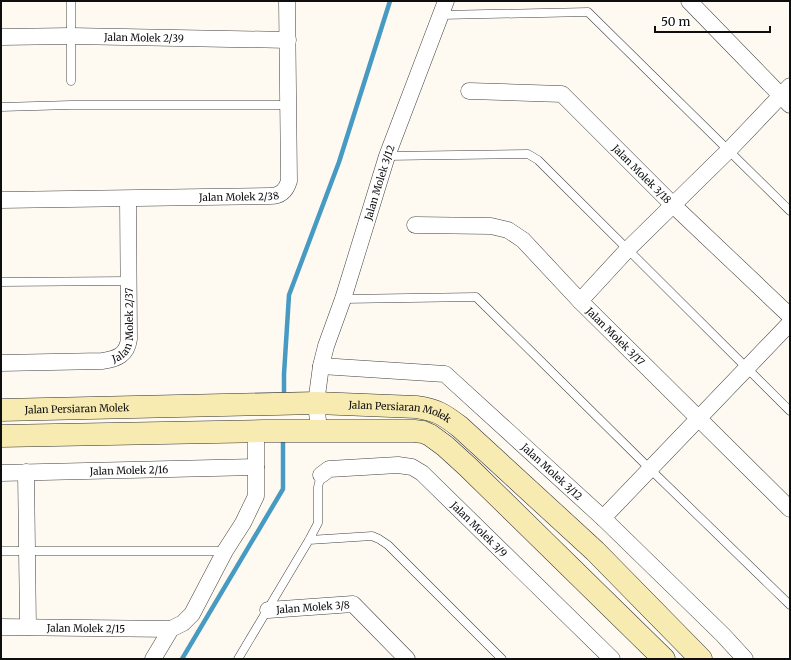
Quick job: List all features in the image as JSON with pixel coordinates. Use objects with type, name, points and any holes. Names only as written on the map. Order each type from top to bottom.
[{"type":"main road","name":"Jalan Persiaran Molek","points":[[1,410],[308,403],[416,407],[442,413],[460,427],[595,551],[702,659]]},
{"type":"main road","name":"Jalan Persiaran Molek","points":[[1,436],[311,430],[398,430],[423,432],[430,435],[445,446],[468,467],[664,659]]},
{"type":"street","name":"Jalan Molek 2/38","points":[[1,200],[270,196],[281,193],[286,189],[289,181],[287,1]]},
{"type":"street","points":[[580,301],[627,250],[728,150],[787,95],[689,1]]},
{"type":"street","name":"Jalan Molek 3/12","points":[[311,430],[308,403],[343,298],[387,156],[444,8]]},
{"type":"street","name":"Jalan Molek 2/39","points":[[1,37],[71,36],[288,40]]},
{"type":"street","name":"Jalan Molek 3/18","points":[[469,92],[562,94],[673,205],[790,316]]},
{"type":"street","name":"Jalan Molek 2/37","points":[[1,362],[116,359],[125,350],[128,346],[128,199]]},
{"type":"street","name":"Jalan Molek 3/17","points":[[415,225],[491,226],[508,230],[523,240],[580,301],[790,509]]},
{"type":"street","points":[[603,518],[790,322]]},
{"type":"street","name":"Jalan Molek 3/12","points":[[321,366],[445,374],[603,518],[723,635],[745,659]]},
{"type":"street","points":[[153,659],[171,629],[183,623],[192,614],[225,551],[243,523],[256,496],[256,467],[260,431]]},
{"type":"street","name":"Jalan Molek 3/9","points":[[321,475],[329,469],[398,465],[412,467],[422,473],[612,659]]},
{"type":"street","name":"Jalan Molek 2/16","points":[[1,473],[256,467]]},
{"type":"street","points":[[26,472],[28,627]]},
{"type":"street","name":"Jalan Molek 3/8","points":[[268,610],[353,604],[407,659]]},
{"type":"street","name":"Jalan Molek 2/15","points":[[1,627],[171,629]]},
{"type":"lane","points":[[70,81],[72,1]]},
{"type":"lane","points":[[444,8],[588,12],[790,211]]},
{"type":"lane","points":[[1,107],[71,105],[288,105]]},
{"type":"lane","points":[[387,156],[528,154],[538,160],[790,411]]},
{"type":"lane","points":[[1,282],[128,280]]},
{"type":"lane","points":[[343,298],[476,297],[790,605]]},
{"type":"lane","points":[[238,659],[318,523],[318,487],[321,475]]},
{"type":"lane","points":[[309,540],[372,536],[379,539],[388,545],[502,659]]},
{"type":"lane","points":[[1,551],[225,551]]},
{"type":"waterway","points":[[284,399],[284,374],[289,295],[339,162],[390,1]]},
{"type":"waterway","points":[[182,659],[283,489],[283,436]]}]
